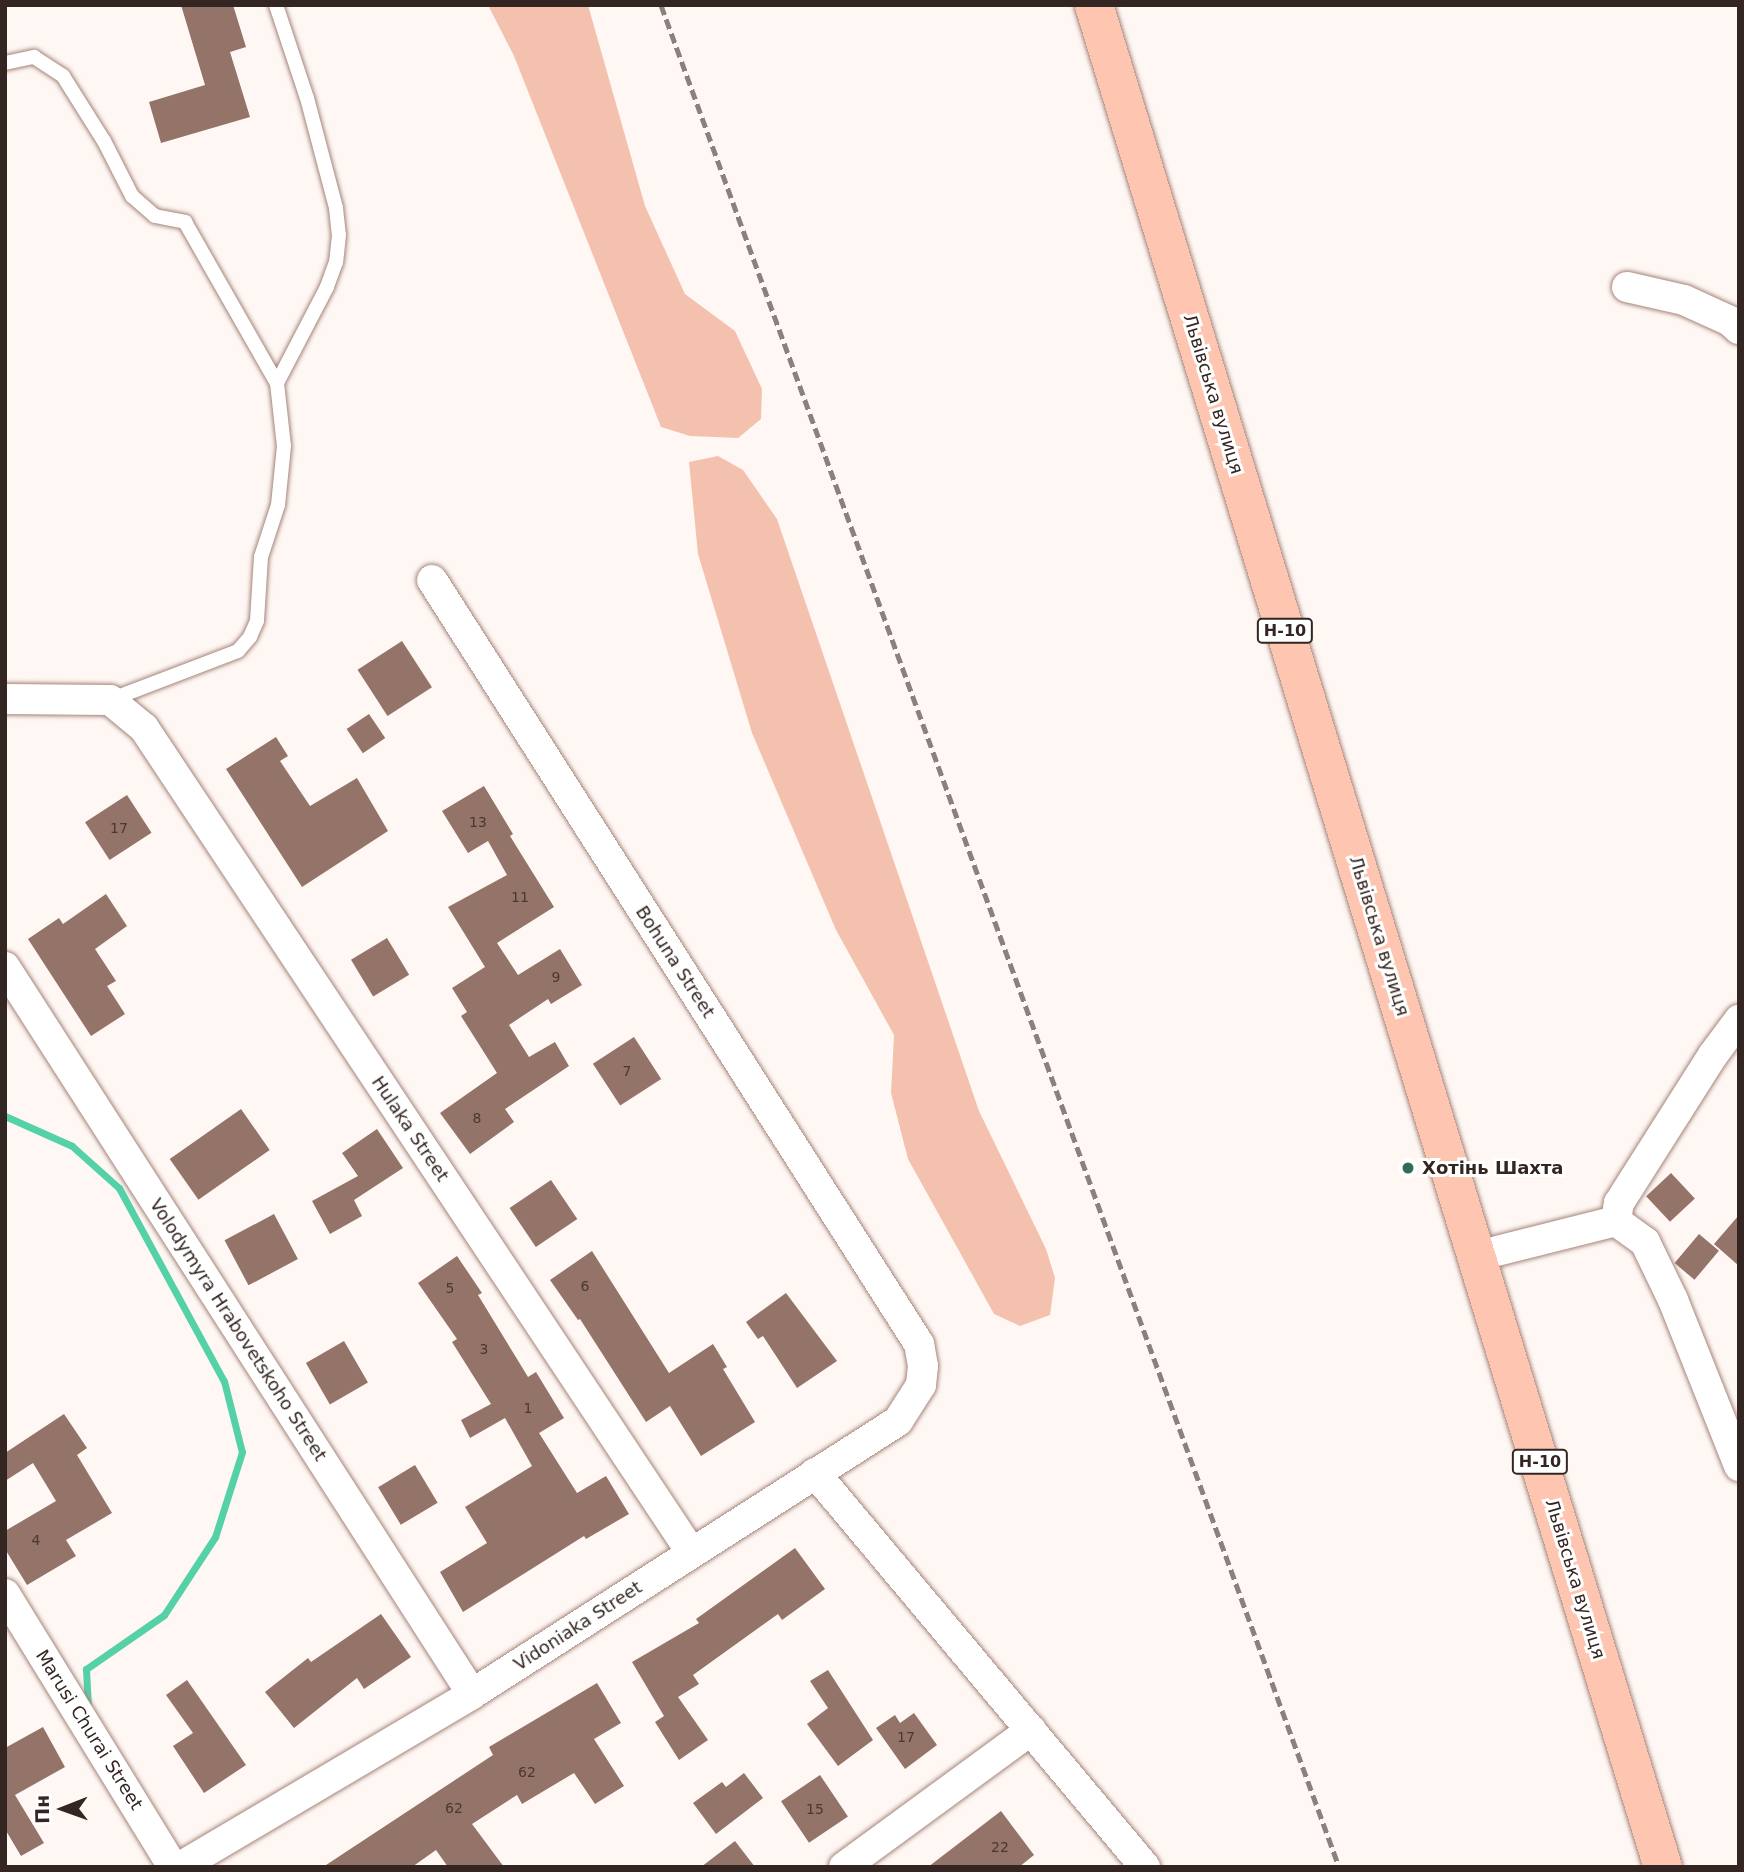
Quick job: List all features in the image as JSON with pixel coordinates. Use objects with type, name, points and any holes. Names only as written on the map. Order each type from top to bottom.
[{"type":"main road","name":"Львівська вулиця","points":[[1094,5],[1663,1867]]},
{"type":"street","points":[[1627,287],[1684,300],[1730,321],[1739,329]]},
{"type":"street","name":"Bohuna Street","points":[[432,580],[919,1344]]},
{"type":"street","points":[[5,699],[117,706]]},
{"type":"street","name":"Hulaka Street","points":[[117,706],[144,728],[691,1552]]},
{"type":"street","name":"Volodymyra Hrabovetskoho Street","points":[[5,967],[472,1694]]},
{"type":"street","points":[[1616,1220],[1619,1203],[1713,1055],[1739,1020]]},
{"type":"street","points":[[1477,1256],[1616,1220]]},
{"type":"street","points":[[1616,1220],[1645,1242],[1673,1300],[1739,1466]]},
{"type":"street","name":"Vidoniaka Street","points":[[180,1867],[472,1694],[898,1421],[921,1385],[923,1366],[919,1344]]},
{"type":"street","points":[[815,1473],[1144,1867]]},
{"type":"street","name":"Marusi Churai Street","points":[[5,1594],[173,1867]]},
{"type":"street","points":[[844,1867],[1031,1730]]},
{"type":"lane","points":[[277,383],[327,287],[336,262],[339,235],[336,208],[307,97],[278,6]]},
{"type":"lane","points":[[5,63],[34,57],[63,76],[104,141],[132,197],[155,216],[186,222],[277,383],[284,446],[278,505],[261,557],[257,621],[250,637],[238,651],[117,706]]},
{"type":"shaded area","points":[[488,5],[588,5],[645,206],[685,294],[735,331],[762,389],[761,419],[738,438],[690,436],[661,427],[514,56]]},
{"type":"shaded area","points":[[718,456],[743,470],[777,519],[979,1111],[1046,1249],[1055,1278],[1050,1315],[1020,1326],[994,1314],[908,1159],[891,1093],[894,1035],[836,930],[752,733],[698,554],[689,462]]},
{"type":"building","points":[[181,5],[233,5],[246,47],[230,52],[250,117],[161,143],[149,102],[205,85]]},
{"type":"building","points":[[402,641],[432,687],[388,716],[358,670]]},
{"type":"building","points":[[369,714],[385,738],[363,753],[347,729]]},
{"type":"building","points":[[276,737],[288,756],[280,761],[310,806],[357,778],[388,831],[302,887],[226,769]]},
{"type":"building","points":[[484,786],[513,834],[510,836],[554,907],[497,943],[518,975],[560,949],[582,985],[551,1004],[548,999],[509,1025],[529,1057],[555,1042],[569,1066],[505,1109],[514,1122],[470,1154],[440,1113],[497,1073],[461,1016],[467,1012],[452,988],[485,967],[448,907],[507,875],[488,841],[468,853],[442,811]]},
{"type":"building","points":[[127,795],[152,833],[110,860],[85,822]]},
{"type":"building","points":[[106,894],[127,926],[95,949],[116,981],[107,986],[125,1014],[91,1036],[28,939],[59,918],[63,924]]},
{"type":"building","points":[[387,938],[409,975],[373,996],[351,960]]},
{"type":"building","points":[[634,1037],[661,1079],[620,1106],[593,1064]]},
{"type":"building","points":[[241,1109],[270,1150],[198,1200],[170,1159]]},
{"type":"building","points":[[377,1129],[403,1168],[354,1200],[362,1216],[330,1234],[312,1201],[358,1176],[342,1153]]},
{"type":"building","points":[[1671,1173],[1695,1199],[1670,1222],[1646,1196]]},
{"type":"building","points":[[551,1180],[577,1219],[536,1247],[510,1208]]},
{"type":"building","points":[[274,1214],[298,1259],[248,1285],[225,1240]]},
{"type":"building","points":[[1739,1215],[1739,1266],[1714,1244]]},
{"type":"building","points":[[1699,1234],[1719,1251],[1694,1280],[1675,1263]]},
{"type":"building","points":[[592,1251],[669,1373],[713,1344],[727,1367],[723,1369],[755,1422],[701,1456],[670,1406],[646,1422],[580,1319],[578,1320],[550,1280]]},
{"type":"building","points":[[457,1256],[482,1293],[478,1295],[528,1377],[536,1372],[564,1418],[539,1433],[577,1493],[606,1476],[629,1514],[586,1539],[584,1536],[463,1612],[440,1572],[487,1543],[465,1507],[532,1466],[505,1418],[470,1438],[461,1420],[491,1404],[452,1342],[457,1339],[418,1283]]},
{"type":"building","points":[[786,1293],[837,1361],[797,1388],[763,1336],[758,1339],[746,1322]]},
{"type":"building","points":[[344,1341],[368,1383],[330,1405],[306,1363]]},
{"type":"building","points":[[64,1414],[87,1448],[77,1455],[112,1513],[66,1540],[76,1556],[27,1585],[5,1549],[5,1531],[56,1501],[33,1463],[5,1481],[5,1453]]},
{"type":"building","points":[[415,1465],[438,1503],[401,1525],[378,1487]]},
{"type":"building","points":[[795,1548],[825,1589],[782,1620],[778,1614],[693,1675],[699,1684],[678,1697],[708,1740],[679,1760],[655,1722],[664,1716],[632,1662],[699,1623],[696,1619]]},
{"type":"building","points":[[381,1614],[411,1657],[364,1689],[357,1678],[294,1728],[265,1692],[308,1658],[311,1662]]},
{"type":"building","points":[[828,1670],[873,1740],[838,1766],[807,1724],[828,1708],[810,1681]]},
{"type":"building","points":[[187,1680],[246,1765],[204,1793],[173,1746],[193,1733],[166,1695]]},
{"type":"building","points":[[597,1683],[621,1723],[594,1739],[624,1786],[595,1804],[574,1773],[522,1804],[517,1795],[472,1824],[504,1867],[448,1867],[436,1850],[412,1867],[323,1867],[493,1755],[489,1747]]},
{"type":"building","points":[[914,1713],[937,1745],[905,1769],[876,1728],[895,1715],[900,1723]]},
{"type":"building","points":[[43,1727],[65,1767],[15,1795],[44,1843],[21,1856],[5,1829],[5,1748]]},
{"type":"building","points":[[744,1773],[763,1798],[716,1834],[693,1803],[722,1782],[726,1787]]},
{"type":"building","points":[[820,1775],[848,1816],[809,1843],[781,1801]]},
{"type":"building","points":[[1001,1811],[1034,1855],[1019,1867],[928,1867]]},
{"type":"building","points":[[735,1841],[755,1867],[701,1867]]},
{"type":"waterway","points":[[5,1116],[72,1146],[119,1188],[224,1381],[242,1452],[215,1537],[164,1615],[86,1669],[88,1706]]},
{"type":"railway","points":[[661,5],[1339,1867]]},
{"type":"place","name":"Хотінь Шахта","points":[[1408,1168]]}]
